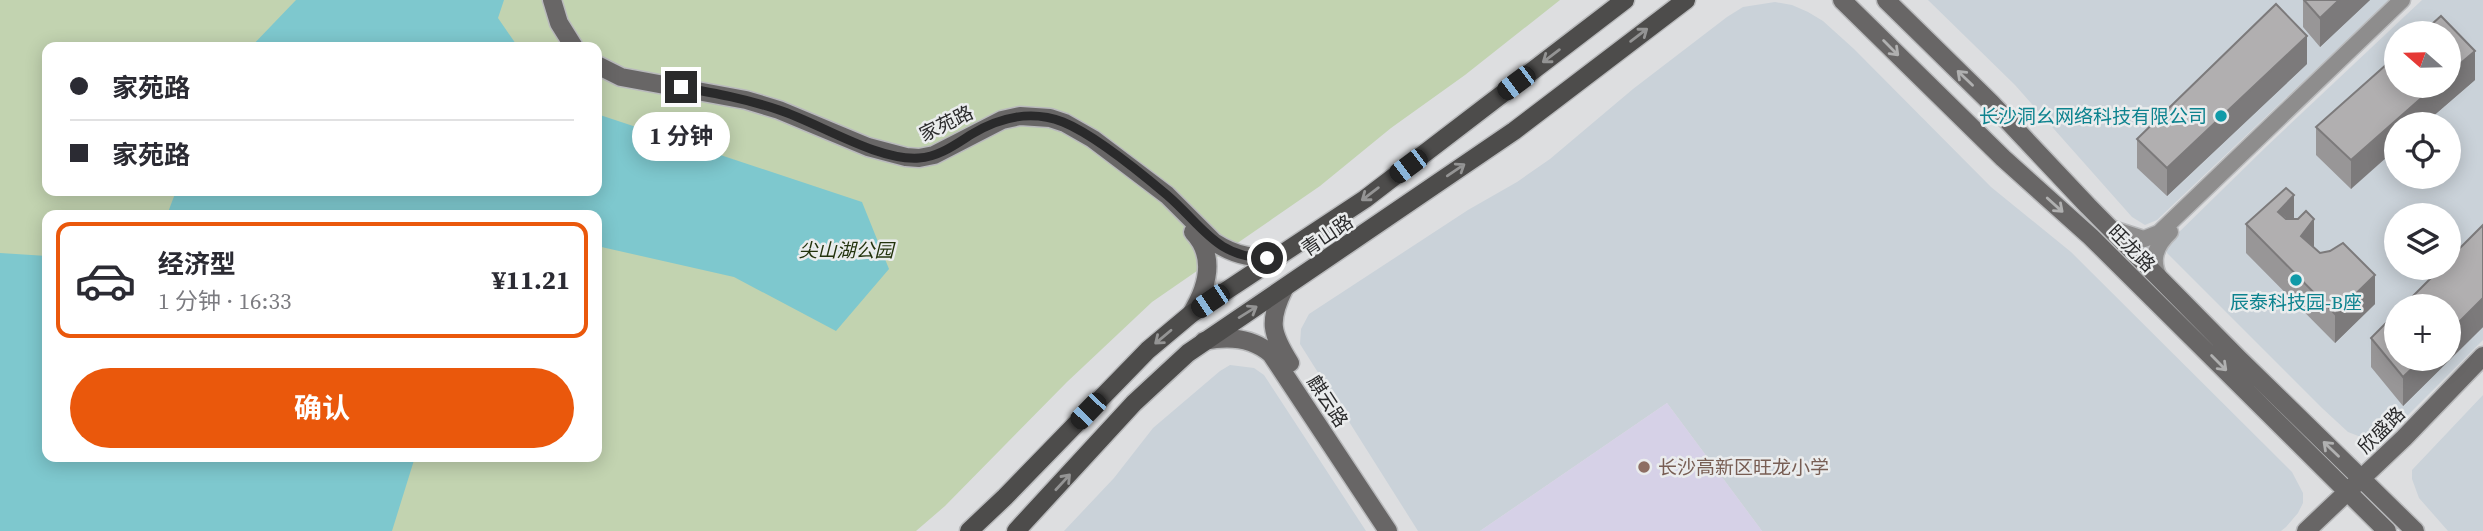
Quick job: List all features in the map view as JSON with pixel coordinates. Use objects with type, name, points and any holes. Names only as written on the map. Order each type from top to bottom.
[{"type":"main road","name":"青山路","points":[[969,531],[1139,359],[1191,314],[1365,199],[1625,0]]},
{"type":"main road","name":"青山路","points":[[1016,531],[1134,402],[1204,341],[1514,131],[1686,0]]},
{"type":"street","points":[[545,0],[554,25],[564,42]]},
{"type":"street","points":[[552,0],[559,23],[571,42]]},
{"type":"street","name":"旺龙路","points":[[1886,0],[1991,103],[2160,279],[2415,531]]},
{"type":"street","points":[[2109,227],[2127,236],[2144,239],[2159,233],[2402,0]]},
{"type":"street","points":[[2160,279],[2154,257],[2163,238],[2411,0]]},
{"type":"street","name":"旺龙路","points":[[1843,1],[2003,158],[2091,237],[2387,531]]},
{"type":"street","name":"家苑路","points":[[602,67],[621,76],[713,93],[768,107],[813,122],[869,147],[906,157],[933,155],[1002,120],[1020,116],[1051,118],[1078,130],[1104,147],[1167,195],[1213,242],[1245,257],[1267,258],[1281,255]]},
{"type":"street","name":"家苑路","points":[[602,75],[636,87],[745,106],[799,125],[865,155],[903,166],[920,167],[937,163],[1004,129],[1029,125],[1049,127],[1068,134],[1163,200],[1200,239],[1206,250],[1208,263],[1203,290],[1191,314]]},
{"type":"street","name":"麒云路","points":[[1284,289],[1273,320],[1278,343],[1398,531]]},
{"type":"street","name":"麒云路","points":[[1204,341],[1238,338],[1261,346],[1271,354],[1388,531]]},
{"type":"street","name":"欣盛路","points":[[2319,531],[2483,356]]},
{"type":"street","name":"欣盛路","points":[[2364,481],[2483,368]]},
{"type":"street","name":"欣盛路","points":[[2306,531],[2351,494]]},
{"type":"shaded area","points":[[1928,0],[2389,0],[2157,220],[2145,225],[2132,217],[2015,85]]},
{"type":"shaded area","points":[[2422,0],[2483,0],[2483,340],[2461,362],[2461,294],[2384,294],[2384,371],[2452,371],[2399,424],[2376,438],[2366,439],[2348,432],[2167,253],[2167,248],[2175,236],[2384,36],[2384,98],[2461,98],[2461,21],[2400,21]]},
{"type":"shaded area","points":[[1775,2],[1808,12],[1823,21],[1854,49],[1991,187],[2071,252],[2292,472],[2303,493],[2303,503],[2286,527],[2281,531],[1762,531],[1667,403],[1480,531],[1418,531],[1300,344],[1301,329],[1309,314],[1550,159],[1633,89],[1727,17],[1743,7]]},
{"type":"shaded area","points":[[1230,365],[1254,368],[1264,375],[1366,531],[1064,531],[1114,478],[1153,428]]},
{"type":"shaded area","points":[[2483,395],[2483,531],[2448,531],[2419,498],[2412,479],[2412,470]]},
{"type":"shaded area","name":"长沙高新区旺龙小学","points":[[1667,403],[1762,531],[1480,531]]},
{"type":"green space","name":"尖山湖公园","points":[[0,0],[1560,0],[1465,75],[1391,128],[1320,186],[1152,302],[1067,382],[945,506],[916,531],[0,531]]},
{"type":"water","points":[[296,0],[504,0],[498,18],[515,42],[256,42]]},
{"type":"water","points":[[602,116],[862,202],[889,269],[836,331],[734,277],[602,247],[602,210],[169,210],[174,196],[602,196]]},
{"type":"water","points":[[0,253],[42,256],[42,462],[413,462],[392,531],[0,531]]},
{"type":"building","points":[[2304,0],[2339,0],[2320,18]]},
{"type":"building","points":[[2276,4],[2307,36],[2167,168],[2137,139]]},
{"type":"building","points":[[2461,37],[2475,51],[2461,63]]},
{"type":"building","points":[[2384,67],[2384,98],[2421,98],[2405,112],[2384,112],[2384,131],[2351,160],[2316,127]]},
{"type":"building","points":[[2286,188],[2294,195],[2278,212],[2286,219],[2298,219],[2306,211],[2314,219],[2301,236],[2320,253],[2330,251],[2343,243],[2375,275],[2335,314],[2246,224]]},
{"type":"building","points":[[2483,225],[2483,298],[2461,320],[2461,294],[2415,294],[2429,280],[2461,280],[2461,247]]},
{"type":"building","points":[[2384,325],[2384,354],[2371,338]]},
{"type":"building","points":[[2398,371],[2409,371],[2403,377]]},
{"type":"place","name":"长沙洞幺网络科技有限公司","points":[[2221,116]]},
{"type":"place","name":"辰泰科技园-B座","points":[[2296,280]]},
{"type":"place","name":"长沙高新区旺龙小学","points":[[1644,467]]},
{"type":"route","points":[[681,87],[746,100],[779,110],[869,147],[906,157],[933,155],[1002,120],[1020,116],[1051,118],[1093,139],[1167,195],[1213,242],[1245,257],[1267,258]]}]
